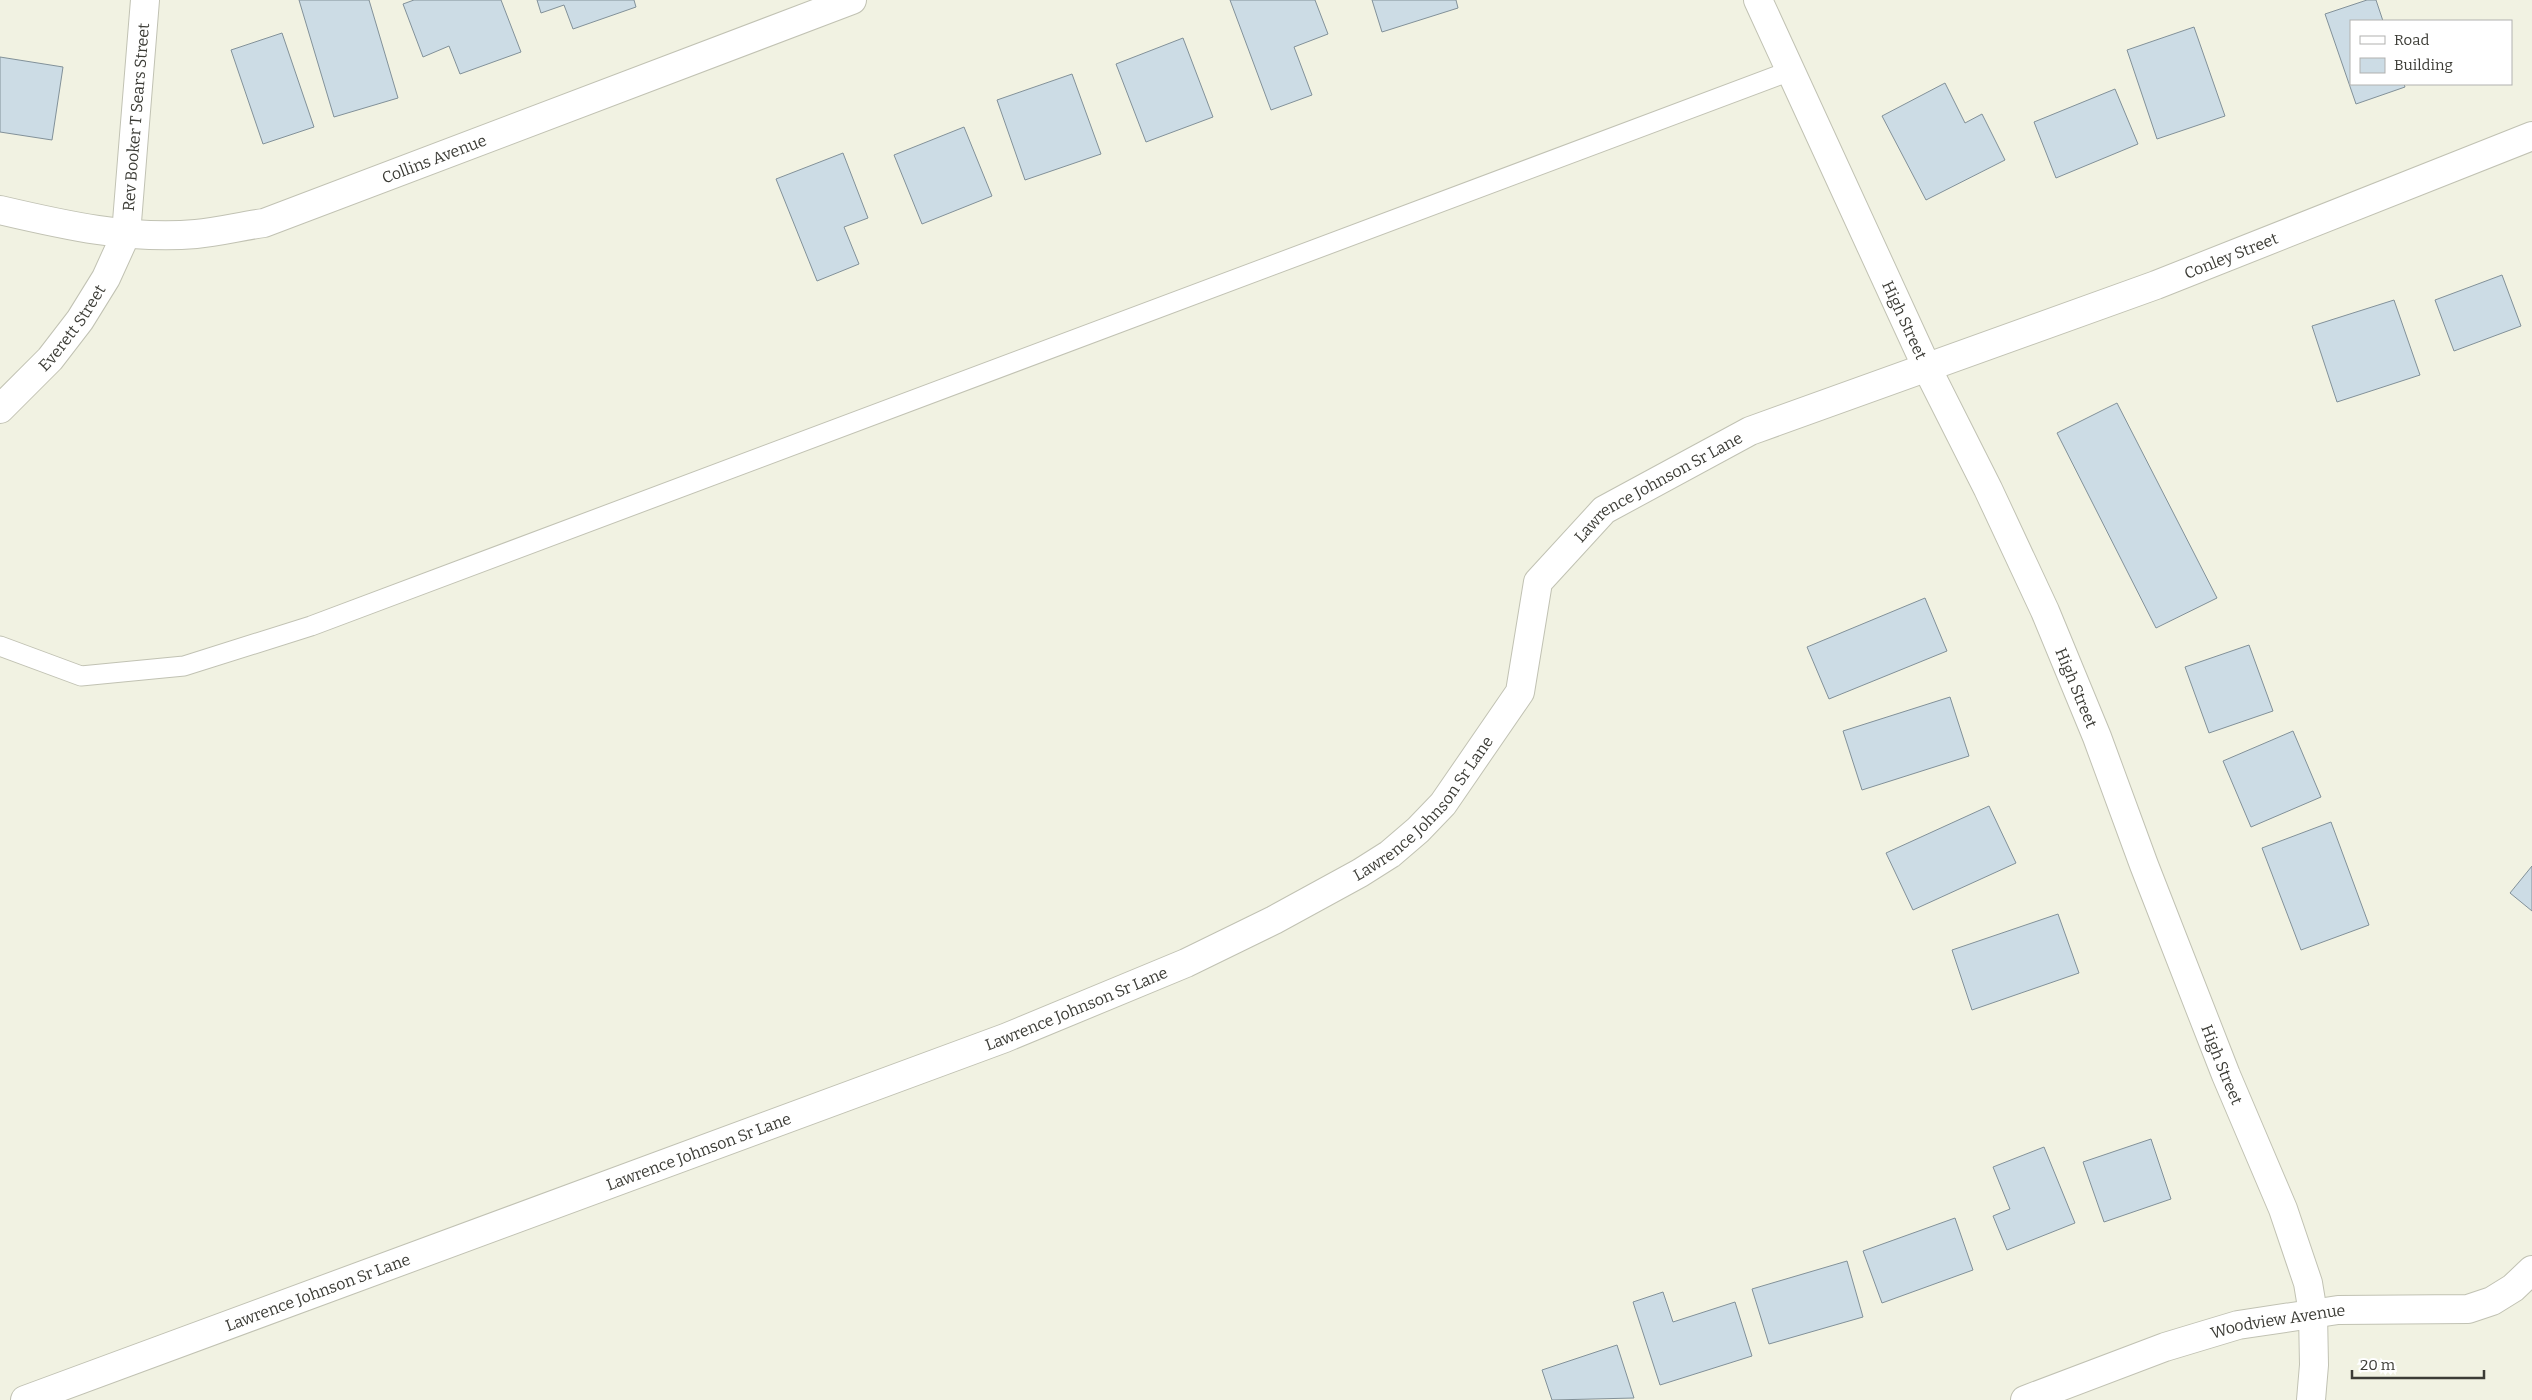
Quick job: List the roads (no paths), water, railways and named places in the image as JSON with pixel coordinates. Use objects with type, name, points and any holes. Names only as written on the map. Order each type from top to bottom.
[{"type":"street","name":"Rev Booker T Sears Street","points":[[126,234],[145,0]]},
{"type":"street","name":"Collins Avenue","points":[[0,210],[53,223],[126,234],[195,234],[264,223],[852,0]]},
{"type":"street","name":"High Street","points":[[1758,0],[1927,368],[1988,489],[2033,585],[2097,737],[2222,1066],[2283,1208],[2308,1283],[2313,1313],[2314,1364],[2310,1400]]},
{"type":"street","name":"Conley Street","points":[[1927,368],[2156,284],[2532,136]]},
{"type":"street","name":"Everett Street","points":[[0,409],[50,359],[80,320],[106,278],[126,234]]},
{"type":"street","name":"Lawrence Johnson Sr Lane","points":[[25,1400],[1005,1038],[1186,963],[1360,873],[1390,854],[1418,830],[1442,804],[1520,692],[1538,582],[1604,510],[1750,431],[1927,368]]},
{"type":"street","name":"Woodview Avenue","points":[[2025,1400],[2166,1347],[2238,1325],[2313,1313],[2468,1308],[2492,1301],[2513,1288],[2532,1270]]},
{"type":"lane","points":[[0,646],[81,676],[184,666],[293,632],[1790,71]]}]
